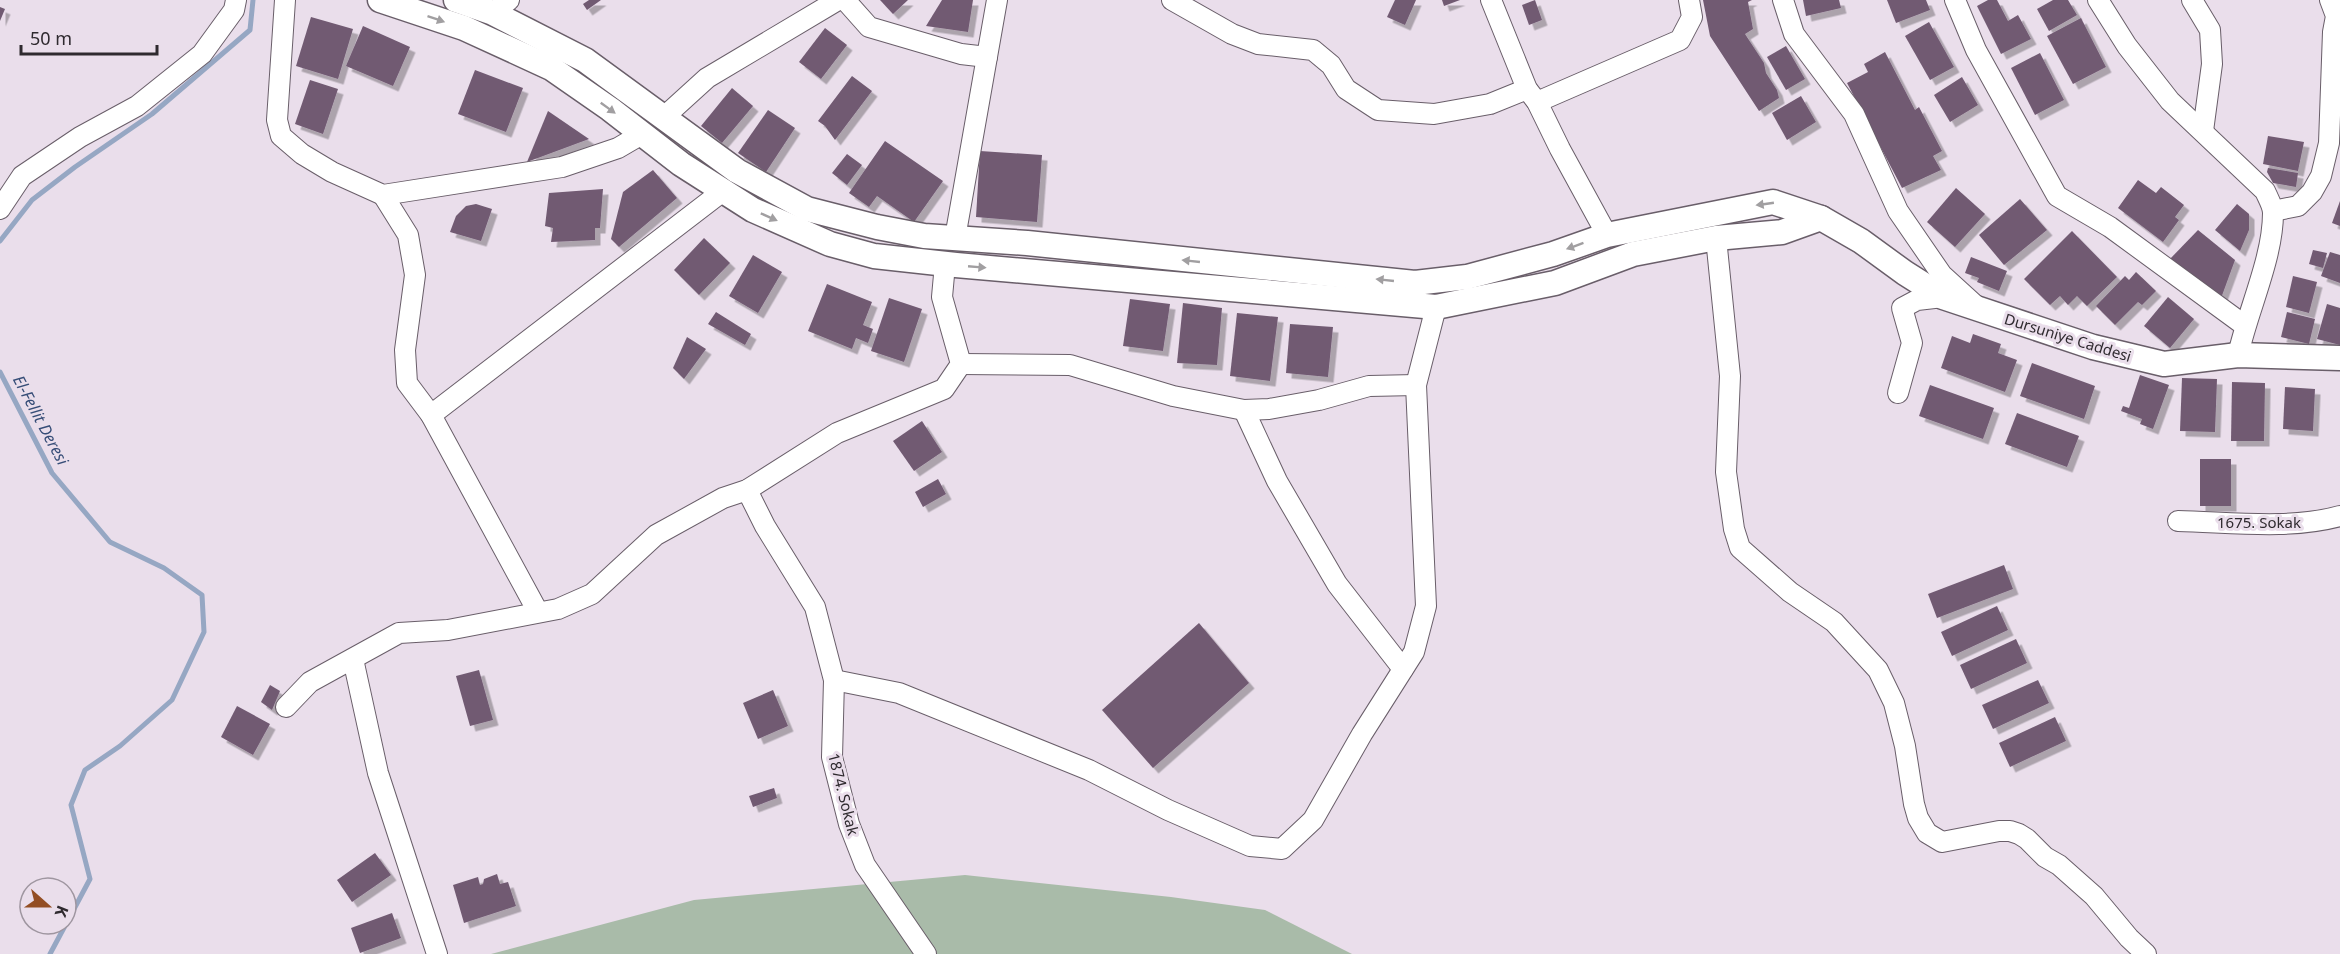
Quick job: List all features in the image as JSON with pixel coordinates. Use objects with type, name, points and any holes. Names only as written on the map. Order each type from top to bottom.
[{"type":"street","points":[[0,209],[22,177],[80,137],[137,106],[202,54],[234,10],[236,0]]},
{"type":"street","points":[[285,0],[277,120],[281,136],[302,154],[332,172],[383,195],[562,167],[618,148],[642,134]]},
{"type":"street","points":[[380,0],[464,28],[551,68],[681,164],[753,210],[830,244],[874,256],[1436,307],[1555,283],[1633,254],[1716,238],[1782,232],[1821,218]]},
{"type":"street","name":"Dursuniye Caddesi","points":[[456,0],[501,6],[585,60],[737,171],[807,209],[924,236],[1027,243],[1415,283],[1467,277],[1553,254],[1607,235],[1773,202],[1821,218],[1861,241],[1943,297],[2093,347],[2164,364],[2238,355],[2340,358]]},
{"type":"street","points":[[663,118],[707,78],[838,0]]},
{"type":"street","points":[[845,0],[869,27],[961,54],[987,57]]},
{"type":"street","points":[[955,238],[997,0]]},
{"type":"street","points":[[1172,0],[1232,34],[1258,44],[1313,50],[1331,65],[1346,88],[1378,110],[1434,114],[1532,95],[1680,40],[1692,17],[1689,0]]},
{"type":"street","points":[[1491,0],[1532,95],[1607,235]]},
{"type":"street","points":[[1783,0],[1794,34],[1854,114],[1898,211],[1942,275],[1982,311]]},
{"type":"street","points":[[1955,0],[1976,51],[2057,196],[2110,227],[2244,325]]},
{"type":"street","points":[[2098,0],[2127,46],[2170,101],[2265,191],[2273,211],[2268,252],[2244,325],[2238,355]]},
{"type":"street","points":[[2192,0],[2210,30],[2212,64],[2203,132]]},
{"type":"street","points":[[2273,211],[2298,206],[2312,192],[2322,176],[2330,143],[2336,29],[2336,16],[2330,0]]},
{"type":"street","points":[[431,415],[723,191]]},
{"type":"street","points":[[383,195],[408,235],[415,275],[405,350],[407,383],[431,415],[538,612]]},
{"type":"street","points":[[1716,238],[1730,376],[1726,472],[1734,529],[1740,548],[1790,592],[1834,621],[1878,670],[1894,703],[1905,746],[1914,804],[1918,818],[1927,833],[1942,843],[1999,831],[2019,834],[2094,896],[2129,938],[2146,954]]},
{"type":"street","points":[[945,264],[942,297],[961,364]]},
{"type":"street","points":[[1898,393],[1912,343],[1902,308],[1917,300],[1943,297]]},
{"type":"street","points":[[834,680],[899,693],[1089,770],[1168,810],[1250,846],[1282,849],[1313,820],[1362,734],[1414,652],[1426,606],[1416,385],[1436,307]]},
{"type":"street","points":[[961,364],[1070,365],[1173,396],[1244,410],[1269,409],[1319,400],[1369,386],[1416,385]]},
{"type":"street","points":[[286,707],[310,682],[399,633],[448,630],[558,609],[592,594],[656,535],[723,498],[747,490],[837,433],[944,389],[961,364]]},
{"type":"street","points":[[1244,410],[1277,481],[1337,584],[1403,669]]},
{"type":"street","name":"1874. Sokak","points":[[747,490],[765,526],[815,607],[828,649],[834,680],[832,757],[849,824],[865,865],[926,954]]},
{"type":"street","name":"1675. Sokak","points":[[2178,521],[2286,523],[2323,521],[2340,516]]},
{"type":"street","points":[[353,659],[378,773],[437,954]]},
{"type":"green space","points":[[965,875],[1171,897],[1265,910],[1352,954],[491,954],[694,900]]},
{"type":"building","points":[[589,0],[601,0],[587,10],[583,4]]},
{"type":"building","points":[[880,0],[908,0],[893,14]]},
{"type":"building","points":[[942,0],[973,0],[968,32],[926,26]]},
{"type":"building","points":[[1395,0],[1416,0],[1405,25],[1387,17]]},
{"type":"building","points":[[1442,0],[1460,0],[1444,6]]},
{"type":"building","points":[[1535,0],[1542,20],[1529,25],[1522,5]]},
{"type":"building","points":[[1703,0],[1752,0],[1748,2],[1753,29],[1745,34],[1764,63],[1766,73],[1777,90],[1779,98],[1759,111],[1710,36]]},
{"type":"building","points":[[1803,0],[1839,0],[1841,8],[1806,16]]},
{"type":"building","points":[[1887,0],[1926,0],[1930,10],[1896,23]]},
{"type":"building","points":[[1988,0],[1997,0],[2008,21],[2018,15],[2031,39],[2001,54],[1977,6]]},
{"type":"building","points":[[2053,0],[2068,0],[2077,15],[2049,31],[2037,9]]},
{"type":"building","points":[[0,7],[5,9],[0,21]]},
{"type":"building","points":[[311,17],[353,29],[338,79],[296,66]]},
{"type":"building","points":[[2081,18],[2106,67],[2073,84],[2047,36]]},
{"type":"building","points":[[1929,22],[1954,67],[1930,80],[1905,36]]},
{"type":"building","points":[[363,26],[410,47],[393,86],[346,66]]},
{"type":"building","points":[[825,28],[847,45],[821,79],[799,62]]},
{"type":"building","points":[[1786,46],[1805,79],[1786,90],[1767,57]]},
{"type":"building","points":[[1885,52],[1915,110],[1919,107],[1942,151],[1933,156],[1941,170],[1902,188],[1847,83],[1868,72],[1864,64]]},
{"type":"building","points":[[2040,53],[2064,100],[2035,115],[2011,68]]},
{"type":"building","points":[[475,70],[523,88],[506,132],[458,114]]},
{"type":"building","points":[[852,76],[872,91],[835,140],[825,126],[818,121]]},
{"type":"building","points":[[1962,77],[1978,105],[1950,122],[1934,95]]},
{"type":"building","points":[[310,80],[338,89],[323,134],[295,124]]},
{"type":"building","points":[[732,88],[753,106],[722,143],[701,126]]},
{"type":"building","points":[[1801,96],[1816,122],[1787,140],[1772,113]]},
{"type":"building","points":[[768,110],[795,128],[766,172],[738,153]]},
{"type":"building","points":[[548,111],[589,139],[527,162]]},
{"type":"building","points":[[2268,136],[2304,142],[2298,171],[2263,164]]},
{"type":"building","points":[[885,141],[943,181],[914,222],[877,196],[869,207],[849,193]]},
{"type":"building","points":[[980,151],[1042,155],[1037,222],[976,217]]},
{"type":"building","points":[[847,154],[862,165],[847,185],[832,173]]},
{"type":"building","points":[[2268,168],[2298,173],[2296,187],[2273,183],[2267,172]]},
{"type":"building","points":[[653,170],[677,198],[619,247],[611,239],[623,192]]},
{"type":"building","points":[[2138,180],[2156,193],[2161,187],[2184,205],[2175,217],[2179,220],[2163,242],[2118,208]]},
{"type":"building","points":[[1956,188],[1985,214],[1955,247],[1927,222]]},
{"type":"building","points":[[603,189],[600,228],[595,228],[595,240],[551,242],[553,228],[545,226],[549,193]]},
{"type":"building","points":[[2020,199],[2047,230],[2004,265],[1979,235]]},
{"type":"building","points":[[2340,201],[2340,226],[2332,223]]},
{"type":"building","points":[[476,204],[492,209],[481,241],[450,232],[456,216],[466,206]]},
{"type":"building","points":[[2237,204],[2249,214],[2249,230],[2240,251],[2215,230]]},
{"type":"building","points":[[2198,230],[2235,260],[2220,301],[2169,260]]},
{"type":"building","points":[[2072,231],[2117,277],[2087,306],[2077,296],[2068,305],[2060,296],[2050,305],[2024,279]]},
{"type":"building","points":[[704,238],[730,263],[699,295],[674,270]]},
{"type":"building","points":[[2313,250],[2327,253],[2323,268],[2309,264]]},
{"type":"building","points":[[2330,252],[2340,255],[2340,283],[2321,276]]},
{"type":"building","points":[[753,255],[782,272],[758,313],[729,296]]},
{"type":"building","points":[[1971,257],[2007,271],[1999,291],[1977,282],[1979,278],[1965,273]]},
{"type":"building","points":[[2136,272],[2156,291],[2142,305],[2138,302],[2115,325],[2096,306],[2125,276],[2129,280]]},
{"type":"building","points":[[2293,276],[2317,282],[2309,313],[2286,307]]},
{"type":"building","points":[[827,284],[872,302],[863,325],[873,329],[868,343],[856,338],[852,349],[808,331]]},
{"type":"building","points":[[2168,297],[2194,319],[2170,348],[2144,326]]},
{"type":"building","points":[[889,298],[922,309],[904,362],[871,351]]},
{"type":"building","points":[[1130,299],[1170,304],[1163,351],[1123,346]]},
{"type":"building","points":[[1183,303],[1222,308],[1217,365],[1177,363]]},
{"type":"building","points":[[2327,304],[2340,308],[2340,345],[2317,339]]},
{"type":"building","points":[[716,312],[751,334],[745,345],[708,324]]},
{"type":"building","points":[[2287,312],[2315,319],[2309,344],[2281,337]]},
{"type":"building","points":[[1237,313],[1278,317],[1270,381],[1230,376]]},
{"type":"building","points":[[1290,324],[1333,327],[1328,377],[1286,373]]},
{"type":"building","points":[[1973,334],[2001,344],[1998,353],[2017,360],[2005,392],[1941,368],[1952,336],[1970,343]]},
{"type":"building","points":[[687,337],[706,349],[684,379],[673,368]]},
{"type":"building","points":[[2032,363],[2095,386],[2084,419],[2020,396]]},
{"type":"building","points":[[2140,375],[2169,385],[2153,429],[2140,424],[2142,419],[2121,411],[2123,406],[2129,408]]},
{"type":"building","points":[[2182,378],[2217,379],[2215,432],[2180,431]]},
{"type":"building","points":[[2232,382],[2265,383],[2264,441],[2231,441]]},
{"type":"building","points":[[1930,385],[1994,408],[1983,439],[1919,416]]},
{"type":"building","points":[[2285,387],[2315,389],[2313,431],[2283,429]]},
{"type":"building","points":[[2017,413],[2079,436],[2067,467],[2005,444]]},
{"type":"building","points":[[922,421],[942,452],[914,471],[893,441]]},
{"type":"building","points":[[2200,459],[2231,459],[2231,506],[2200,506]]},
{"type":"building","points":[[938,479],[946,494],[923,507],[915,492]]},
{"type":"building","points":[[2004,565],[2013,589],[1937,618],[1928,594]]},
{"type":"building","points":[[1997,606],[2008,630],[1952,656],[1941,632]]},
{"type":"building","points":[[1199,623],[1249,683],[1153,768],[1102,710]]},
{"type":"building","points":[[2016,639],[2027,663],[1971,689],[1960,665]]},
{"type":"building","points":[[479,670],[493,720],[470,726],[456,676]]},
{"type":"building","points":[[2038,680],[2049,703],[1993,729],[1982,705]]},
{"type":"building","points":[[270,685],[280,691],[272,710],[261,702]]},
{"type":"building","points":[[773,690],[788,726],[758,739],[743,703]]},
{"type":"building","points":[[237,706],[270,724],[253,755],[221,737]]},
{"type":"building","points":[[2055,717],[2066,741],[2010,767],[1999,743]]},
{"type":"building","points":[[774,788],[777,798],[753,807],[749,796]]},
{"type":"building","points":[[375,853],[391,875],[352,902],[337,880]]},
{"type":"building","points":[[497,874],[500,884],[508,882],[516,906],[464,923],[453,885],[478,877],[480,885],[483,884],[484,879]]},
{"type":"building","points":[[392,913],[401,938],[360,953],[351,928]]},
{"type":"waterway","name":"El-Fellit Deresi","points":[[0,241],[32,200],[152,114],[250,30],[253,0]]},
{"type":"waterway","name":"El-Fellit Deresi","points":[[0,372],[52,473],[110,542],[164,568],[202,595],[204,632],[172,700],[120,746],[85,770],[71,805],[90,879],[78,902]]},
{"type":"waterway","name":"El-Fellit Deresi","points":[[50,954],[60,936]]}]
